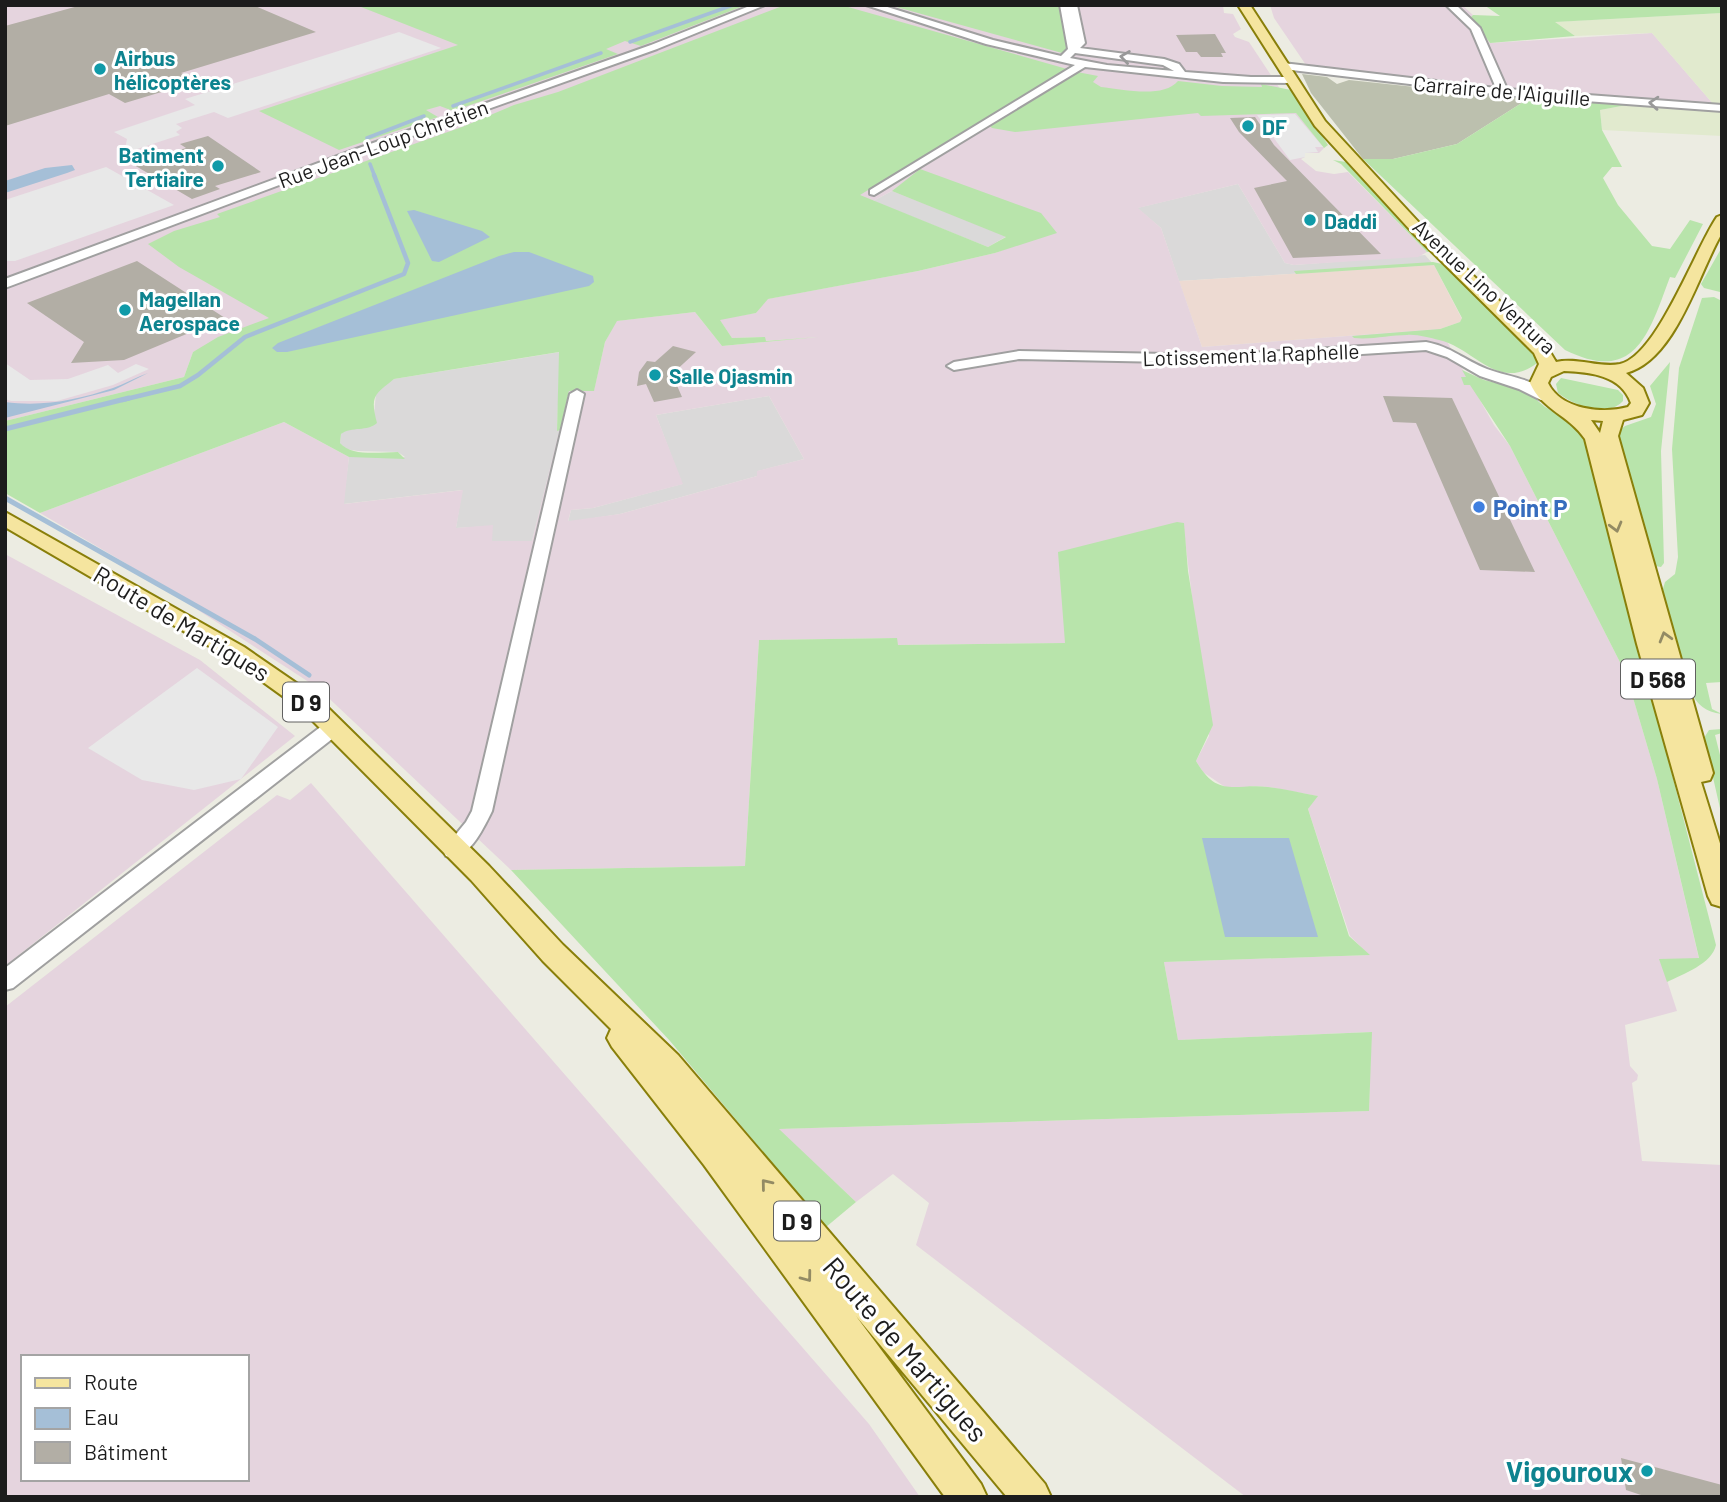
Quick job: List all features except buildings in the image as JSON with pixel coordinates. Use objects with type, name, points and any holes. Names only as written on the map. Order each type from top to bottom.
[{"type":"main road","name":"Avenue Lino Ventura","points":[[1244,5],[1320,123],[1428,239],[1541,351],[1548,364],[1539,380],[1539,388],[1552,401]]},
{"type":"main road","name":"Avenue Lino Ventura","points":[[1396,203],[1458,258],[1546,345],[1576,366]]},
{"type":"main road","points":[[1600,370],[1627,367],[1646,356],[1656,345],[1681,300],[1707,241],[1722,220]]},
{"type":"main road","points":[[1552,401],[1592,416],[1616,417],[1635,411],[1640,403],[1642,379],[1665,352],[1681,300]]},
{"type":"main road","points":[[1544,373],[1562,366],[1600,370],[1621,378],[1639,395]]},
{"type":"main road","name":"D 568","points":[[1552,401],[1581,419],[1594,439],[1648,644],[1722,896]]},
{"type":"main road","name":"D 568","points":[[1616,417],[1611,424],[1609,436],[1687,714],[1722,860]]},
{"type":"main road","name":"Route de Martigues","points":[[5,518],[236,652],[310,704],[453,850],[480,873],[553,953],[667,1064],[1032,1497]]},
{"type":"main road","name":"Route de Martigues","points":[[553,953],[715,1154],[968,1497]]},
{"type":"street","name":"Rue Jean-Loup Chrétien","points":[[5,284],[363,150],[635,54],[761,5]]},
{"type":"street","points":[[870,5],[1028,53],[1082,65],[1123,72],[1178,70],[1223,80],[1292,80]]},
{"type":"street","points":[[1064,5],[1073,50]]},
{"type":"street","points":[[1063,59],[1080,43],[1072,5]]},
{"type":"street","points":[[1450,5],[1475,28],[1503,92]]},
{"type":"street","points":[[614,45],[635,54]]},
{"type":"street","points":[[1073,50],[1164,62],[1178,70]]},
{"type":"street","points":[[874,192],[1082,65]]},
{"type":"street","name":"Carraire de l'Aiguille","points":[[1283,66],[1503,92],[1722,108]]},
{"type":"street","name":"Lotissement la Raphelle","points":[[954,366],[1019,355],[1217,359],[1418,346],[1448,351],[1475,368],[1531,388],[1552,401]]},
{"type":"street","name":"Lotissement la Raphelle","points":[[1500,377],[1528,378],[1544,373]]},
{"type":"street","points":[[453,850],[474,827],[482,811],[577,394]]},
{"type":"street","points":[[5,981],[334,727]]},
{"type":"shaded area","points":[[5,5],[1223,5],[1224,13],[1233,14],[1241,29],[1233,34],[1235,37],[1249,42],[1296,113],[1324,148],[1319,153],[1305,153],[1305,157],[1301,159],[1316,171],[1334,174],[1348,172],[1427,252],[1418,257],[1294,265],[1285,263],[1238,184],[1138,208],[1161,228],[1202,347],[1440,329],[1494,425],[1510,446],[1626,674],[1657,779],[1699,959],[1660,959],[1677,1011],[1625,1025],[1630,1066],[1638,1075],[1637,1080],[1632,1083],[1642,1161],[1722,1165],[1722,1497],[1246,1497],[916,1245],[929,1203],[893,1174],[856,1202],[778,1129],[1369,1111],[1371,1032],[1178,1040],[1164,962],[1369,955],[1350,936],[1308,809],[1317,796],[1268,787],[1225,787],[1203,772],[1196,761],[1209,736],[1183,523],[1065,643],[897,645],[897,638],[759,640],[745,866],[511,870],[318,688],[127,564],[40,513],[284,422],[349,457],[344,504],[463,490],[456,528],[493,525],[492,541],[532,541],[569,391],[594,390],[605,342],[616,321],[695,312],[722,346],[817,337],[765,341],[764,337],[732,338],[719,319],[756,313],[767,299],[918,271],[995,253],[1021,243],[892,191],[873,201],[402,272],[193,352],[184,377],[5,421]],"holes":[[[769,396],[804,459],[757,471],[757,476],[620,514],[568,521],[571,510],[593,508],[683,484],[656,415]]]},
{"type":"shaded area","points":[[1270,5],[1462,5],[1473,15],[1471,17],[1490,43],[1652,33],[1714,105],[1573,95],[1571,91],[1532,88],[1532,92],[1306,65],[1274,18]]},
{"type":"shaded area","points":[[1722,13],[1722,106],[1714,105],[1652,33],[1575,36],[1553,22]]},
{"type":"shaded area","points":[[399,32],[441,48],[228,118],[214,112],[176,124],[182,128],[176,132],[180,135],[131,151],[125,149],[127,139],[114,132],[195,105],[185,99]]},
{"type":"shaded area","points":[[1302,74],[1327,77],[1337,84],[1349,80],[1528,99],[1457,144],[1393,159],[1363,159],[1311,93]]},
{"type":"shaded area","points":[[1632,104],[1722,111],[1722,136],[1602,130],[1600,110]]},
{"type":"shaded area","points":[[1295,114],[1323,147],[1315,147],[1318,152],[1305,153],[1305,157],[1290,160],[1257,115]]},
{"type":"shaded area","points":[[106,167],[174,205],[15,261],[5,261],[5,200]]},
{"type":"shaded area","points":[[1238,184],[1285,263],[1294,265],[1425,255],[1434,265],[1179,281],[1161,228],[1137,208]]},
{"type":"shaded area","points":[[892,191],[1007,236],[988,247],[873,201]]},
{"type":"shaded area","points":[[1434,265],[1462,319],[1460,322],[1440,329],[1202,347],[1179,281]]},
{"type":"shaded area","points":[[560,352],[557,430],[560,430],[532,541],[492,541],[492,526],[456,528],[462,490],[343,504],[349,457],[405,457],[398,452],[345,449],[340,443],[341,434],[346,430],[373,426],[376,393],[384,385],[394,379]]},
{"type":"shaded area","points":[[5,363],[30,380],[68,379],[108,365],[118,373],[136,364],[149,369],[113,385],[57,401],[11,401],[5,399]]},
{"type":"shaded area","points":[[769,396],[804,459],[758,471],[757,476],[620,514],[568,522],[571,510],[593,508],[682,484],[656,415]]},
{"type":"shaded area","points":[[5,554],[200,660],[295,736],[5,966]]},
{"type":"shaded area","points":[[197,668],[278,727],[241,779],[194,790],[142,780],[88,748]]},
{"type":"shaded area","points":[[311,783],[869,1424],[920,1497],[5,1497],[5,1007],[277,795],[290,800]]},
{"type":"green space","points":[[356,5],[746,5],[641,46],[625,41],[606,49],[618,54],[453,111],[440,106],[426,110],[438,117],[339,150],[259,111],[458,45]]},
{"type":"green space","points":[[785,5],[841,5],[1067,69],[860,195],[988,247],[1006,237],[892,191],[920,169],[1041,213],[1057,233],[995,253],[918,271],[768,299],[756,313],[720,320],[732,338],[765,337],[766,341],[818,337],[722,346],[695,312],[617,321],[605,342],[594,391],[569,391],[560,430],[557,431],[559,352],[394,379],[375,397],[377,423],[341,434],[340,443],[359,452],[398,452],[405,459],[349,457],[284,422],[40,513],[5,493],[5,421],[184,377],[193,352],[218,337],[269,318],[179,267],[148,244],[174,231],[220,217],[217,214],[462,127],[514,105],[558,92]]},
{"type":"green space","points":[[889,5],[1061,5],[1068,49],[1062,53]]},
{"type":"green space","points":[[1484,5],[1722,5],[1722,13],[1555,22],[1575,36],[1490,43],[1471,17],[1500,16]]},
{"type":"green space","points":[[1077,72],[1098,76],[1093,82],[1101,87],[1131,91],[1163,90],[1178,81],[1222,86],[1262,87],[1261,84],[1291,90],[1328,145],[1324,148],[1296,113],[1201,116],[1198,113],[1015,132],[992,128],[989,125]]},
{"type":"green space","points":[[1528,99],[1632,104],[1600,110],[1602,130],[1622,167],[1612,167],[1603,178],[1618,205],[1652,246],[1670,249],[1690,220],[1703,224],[1675,278],[1670,277],[1646,334],[1636,348],[1624,357],[1608,361],[1589,359],[1565,350],[1363,159],[1393,159],[1457,144]]},
{"type":"green space","points":[[1333,160],[1346,162],[1429,244],[1430,252],[1427,252],[1341,164]]},
{"type":"green space","points":[[1722,247],[1720,292],[1704,288],[1701,284]]},
{"type":"green space","points":[[1433,262],[1442,264],[1534,352],[1538,358],[1537,363],[1523,371],[1510,373],[1498,371],[1451,344],[1428,337],[1352,336],[1440,329],[1460,322],[1462,318],[1434,265],[1296,274],[1294,271]]},
{"type":"green space","points":[[1714,297],[1722,301],[1722,682],[1706,683],[1712,709],[1722,714],[1703,707],[1690,691],[1662,592],[1665,582],[1675,574],[1678,557],[1672,449],[1679,368],[1702,298]]},
{"type":"green space","points":[[1670,362],[1661,451],[1664,563],[1661,567],[1655,566],[1618,438],[1619,431],[1625,426],[1651,417],[1656,404],[1650,386]]},
{"type":"green space","points":[[1462,370],[1484,380],[1525,390],[1545,407],[1565,417],[1585,437],[1716,945],[1703,963],[1667,982],[1659,959],[1699,958],[1657,779],[1626,674],[1510,446],[1470,385],[1464,385],[1461,377],[1466,377]]},
{"type":"green space","points":[[1561,378],[1618,390],[1623,395],[1623,401],[1608,409],[1581,406],[1558,393],[1556,384]]},
{"type":"green space","points":[[1177,522],[1184,523],[1188,571],[1213,725],[1196,761],[1212,781],[1220,785],[1268,787],[1318,796],[1308,809],[1349,936],[1370,955],[1164,962],[1178,1040],[1372,1032],[1369,1111],[779,1129],[856,1202],[826,1227],[670,1041],[511,870],[745,866],[759,640],[897,638],[898,645],[1065,643],[1058,552]]},
{"type":"green space","points":[[1722,729],[1722,733],[1715,735],[1722,763],[1722,817],[1704,738],[1709,730]]},
{"type":"water","points":[[72,165],[75,170],[5,193],[5,181],[45,168]]},
{"type":"water","points":[[414,210],[482,231],[490,237],[439,262],[432,261],[407,211]]},
{"type":"water","points":[[514,252],[529,252],[593,276],[594,282],[589,286],[287,352],[277,352],[272,348],[278,343]]},
{"type":"water","points":[[148,373],[114,390],[5,418],[5,402],[33,404],[73,399],[113,388]]},
{"type":"water","points":[[1202,838],[1289,838],[1318,937],[1225,937]]},
{"type":"waterway","points":[[630,42],[733,5]]},
{"type":"waterway","points":[[453,106],[601,53]]},
{"type":"waterway","points":[[367,138],[424,116]]},
{"type":"waterway","points":[[370,164],[375,177]]},
{"type":"waterway","points":[[122,400],[180,386],[245,337],[404,274],[408,263],[374,175]]},
{"type":"waterway","points":[[5,429],[129,398]]},
{"type":"waterway","points":[[5,498],[255,639],[309,675]]},
{"type":"place","name":"Airbus hélicoptères","points":[[100,69]]},
{"type":"place","name":"DF","points":[[1248,126]]},
{"type":"place","name":"Batiment Tertiaire","points":[[218,166]]},
{"type":"place","name":"Daddi","points":[[1310,220]]},
{"type":"place","name":"Magellan Aerospace","points":[[125,310]]},
{"type":"place","name":"Salle Ojasmin","points":[[655,375]]},
{"type":"place","name":"Point P","points":[[1479,507]]},
{"type":"place","name":"Vigouroux","points":[[1647,1471]]}]
